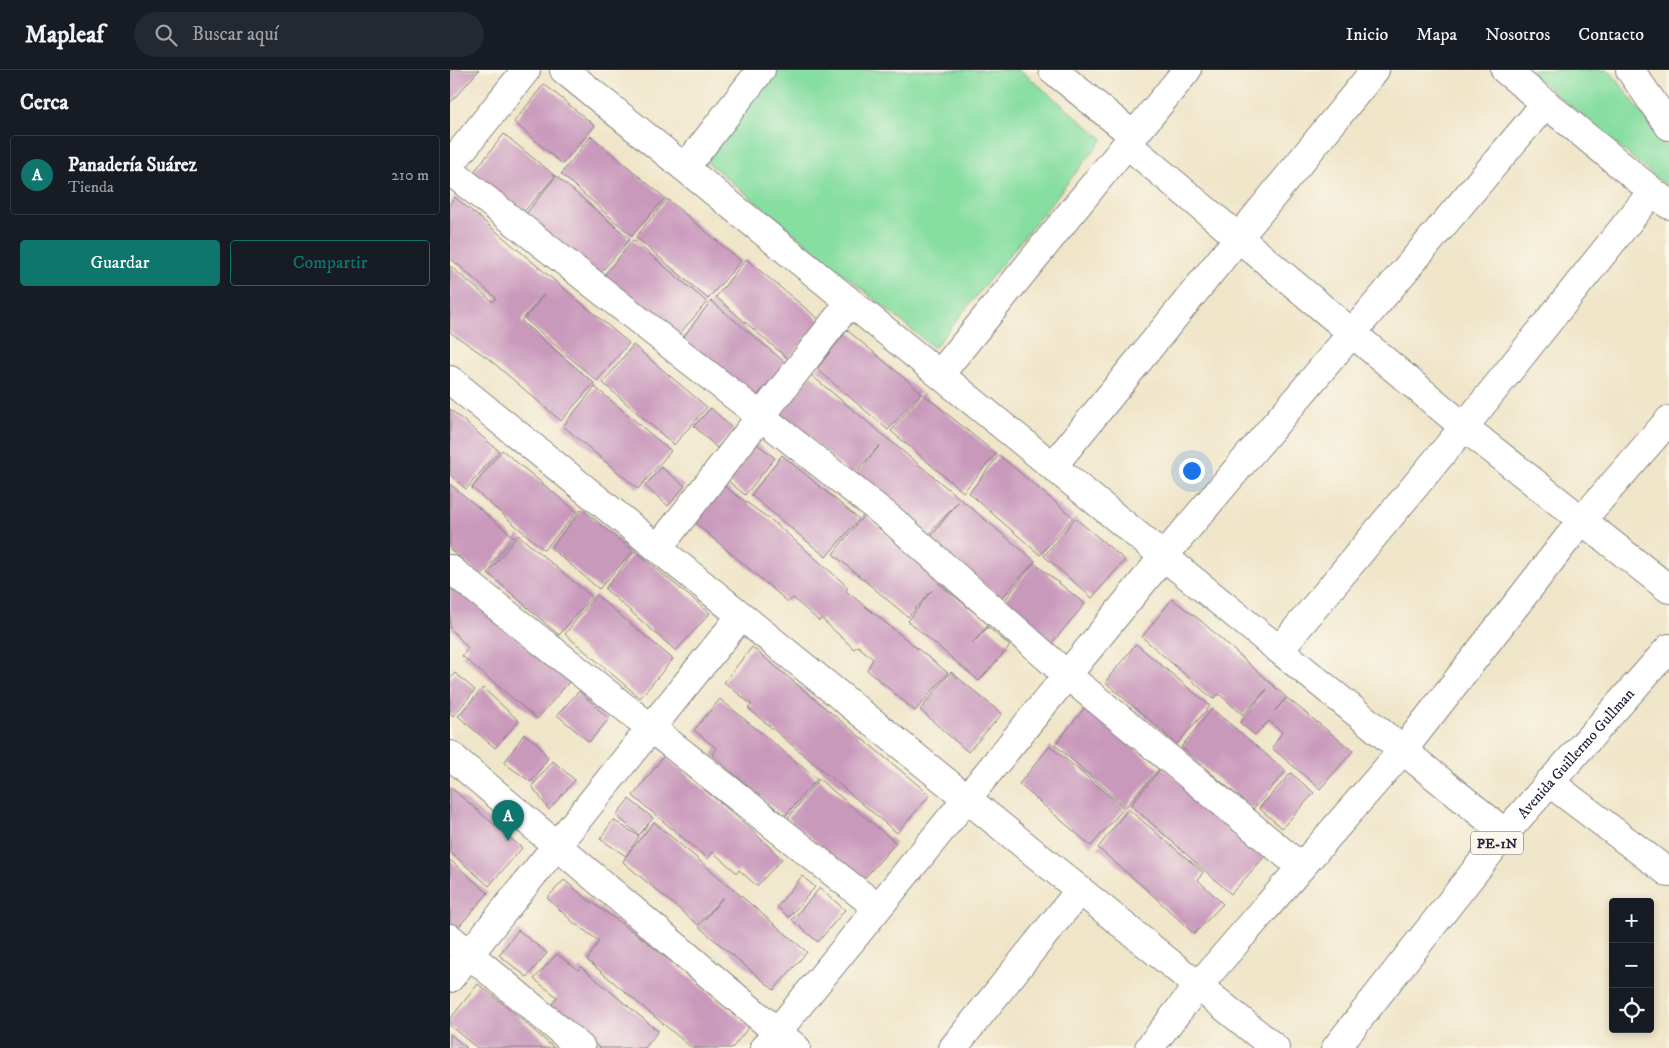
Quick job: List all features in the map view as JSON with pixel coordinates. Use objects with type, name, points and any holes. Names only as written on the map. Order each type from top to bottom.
[{"type":"street","points":[[450,165],[526,70]]},
{"type":"street","points":[[564,70],[1505,833]]},
{"type":"street","points":[[685,168],[761,70]]},
{"type":"street","points":[[1053,70],[1238,236],[1464,427],[1669,589]]},
{"type":"street","points":[[940,374],[1187,70]]},
{"type":"street","points":[[1052,466],[1374,70]]},
{"type":"street","points":[[1280,650],[1464,427],[1661,199],[1505,70]]},
{"type":"street","points":[[1630,70],[1669,126]]},
{"type":"street","points":[[450,755],[557,845],[779,1042],[878,908],[1164,556],[1546,103]]},
{"type":"street","points":[[450,171],[892,520],[1067,675],[1301,867]]},
{"type":"street","points":[[658,548],[850,302]]},
{"type":"street","points":[[450,380],[1275,1048]]},
{"type":"street","points":[[1149,1048],[1198,986],[1403,750],[1582,520],[1669,420]]},
{"type":"street","points":[[450,569],[878,908]]},
{"type":"street","points":[[450,978],[460,946],[557,845],[741,616]]},
{"type":"street","name":"Avenida Guillermo Gullman","points":[[1336,1048],[1505,833],[1669,648]]},
{"type":"street","points":[[1549,782],[1669,873]]},
{"type":"street","points":[[953,1048],[1080,890]]},
{"type":"street","points":[[460,946],[581,1048]]},
{"type":"green space","points":[[775,70],[1020,70],[1103,139],[934,348],[706,161]]},
{"type":"green space","points":[[1527,70],[1609,70],[1669,149],[1669,188]]},
{"type":"building","points":[[450,70],[479,70],[450,103]]},
{"type":"building","points":[[544,84],[595,126],[562,164],[514,122]]},
{"type":"building","points":[[504,134],[555,176],[522,214],[473,173]]},
{"type":"building","points":[[591,136],[665,198],[632,236],[561,174]]},
{"type":"building","points":[[556,176],[630,239],[597,277],[525,215]]},
{"type":"building","points":[[455,197],[629,343],[597,381],[525,319],[544,294],[521,321],[594,383],[561,421],[489,359],[450,332],[450,266],[493,302],[496,298],[450,258],[450,203]]},
{"type":"building","points":[[667,199],[741,261],[708,299],[636,237]]},
{"type":"building","points":[[633,240],[707,302],[674,340],[602,278]]},
{"type":"building","points":[[746,259],[821,321],[788,359],[716,297]]},
{"type":"building","points":[[711,301],[786,363],[752,401],[681,340]]},
{"type":"building","points":[[847,330],[921,392],[888,430],[817,369]]},
{"type":"building","points":[[633,345],[707,407],[674,445],[603,383]]},
{"type":"building","points":[[811,375],[1035,561],[1001,599],[930,538],[958,502],[926,538],[855,476],[880,445],[852,475],[781,413]]},
{"type":"building","points":[[595,387],[671,451],[638,489],[563,426]]},
{"type":"building","points":[[922,393],[996,454],[963,492],[891,431]]},
{"type":"building","points":[[711,408],[734,430],[717,448],[694,426]]},
{"type":"building","points":[[450,409],[499,451],[466,489],[450,475]]},
{"type":"building","points":[[752,440],[775,458],[745,495],[722,476]]},
{"type":"building","points":[[502,450],[577,512],[544,550],[472,488]]},
{"type":"building","points":[[782,455],[859,519],[826,557],[751,495]]},
{"type":"building","points":[[999,455],[1073,517],[1040,555],[969,493]]},
{"type":"building","points":[[661,467],[685,486],[668,506],[645,486]]},
{"type":"building","points":[[450,484],[514,537],[481,576],[450,549]]},
{"type":"building","points":[[721,484],[775,523],[848,587],[846,591],[948,673],[915,711],[867,670],[873,659],[858,646],[854,649],[821,618],[819,621],[793,598],[788,602],[692,520]]},
{"type":"building","points":[[582,509],[633,551],[599,589],[551,548]]},
{"type":"building","points":[[864,515],[941,579],[938,583],[989,624],[972,644],[988,627],[1010,646],[979,681],[908,621],[932,590],[908,617],[833,554]]},
{"type":"building","points":[[1075,518],[1125,560],[1092,598],[1044,556]]},
{"type":"building","points":[[518,535],[592,597],[559,635],[488,573]]},
{"type":"building","points":[[635,551],[710,613],[676,651],[605,589]]},
{"type":"building","points":[[1034,563],[1085,604],[1052,643],[1004,601]]},
{"type":"building","points":[[450,585],[570,681],[537,719],[462,656],[468,648],[450,628]]},
{"type":"building","points":[[596,595],[673,659],[640,698],[565,634]]},
{"type":"building","points":[[1172,599],[1200,620],[1286,697],[1275,711],[1287,698],[1353,751],[1320,789],[1272,748],[1282,732],[1269,721],[1255,735],[1240,723],[1267,689],[1243,715],[1219,694],[1213,699],[1142,637]]},
{"type":"building","points":[[1136,644],[1210,706],[1177,744],[1105,682]]},
{"type":"building","points":[[752,647],[930,795],[897,833],[748,708],[752,705],[724,682]]},
{"type":"building","points":[[951,672],[1002,714],[968,752],[920,710]]},
{"type":"building","points":[[455,673],[475,690],[453,716],[450,713],[450,679]]},
{"type":"building","points":[[483,688],[519,721],[495,748],[458,716]]},
{"type":"building","points":[[579,691],[609,719],[589,742],[557,715]]},
{"type":"building","points":[[720,699],[817,779],[784,817],[712,755],[716,748],[694,730]]},
{"type":"building","points":[[1085,707],[1159,769],[1126,807],[1055,745]]},
{"type":"building","points":[[1212,709],[1286,771],[1253,809],[1181,747]]},
{"type":"building","points":[[524,734],[538,744],[548,758],[531,782],[504,763]]},
{"type":"building","points":[[1050,746],[1124,808],[1091,846],[1019,784]]},
{"type":"building","points":[[664,756],[741,820],[782,859],[757,886],[739,870],[737,873],[713,852],[708,859],[633,796]]},
{"type":"building","points":[[553,761],[575,780],[549,810],[532,786]]},
{"type":"building","points":[[1162,767],[1266,855],[1231,894],[1131,805]]},
{"type":"building","points":[[1291,773],[1314,793],[1282,828],[1259,808]]},
{"type":"building","points":[[819,779],[896,843],[862,881],[788,818]]},
{"type":"building","points":[[450,787],[522,848],[489,886],[450,852]]},
{"type":"building","points":[[629,799],[653,818],[639,835],[616,815]]},
{"type":"building","points":[[1128,809],[1203,872],[1198,880],[1223,904],[1194,934],[1098,848]]},
{"type":"building","points":[[613,820],[639,836],[626,856],[600,839]]},
{"type":"building","points":[[654,822],[807,952],[774,990],[699,927],[723,897],[698,925],[623,862]]},
{"type":"building","points":[[450,860],[488,893],[455,931],[450,927]]},
{"type":"building","points":[[802,876],[815,887],[789,917],[777,907]]},
{"type":"building","points":[[564,880],[646,941],[749,1027],[732,1048],[692,1048],[587,960],[599,941],[574,923],[547,898]]},
{"type":"building","points":[[820,888],[845,910],[818,942],[792,920]]},
{"type":"building","points":[[518,930],[547,953],[527,977],[499,955]]},
{"type":"building","points":[[557,954],[578,970],[581,967],[658,1031],[645,1048],[600,1048],[550,1007],[557,997],[534,979]]},
{"type":"building","points":[[478,984],[554,1048],[477,1048],[450,1026],[450,1019]]},
{"type":"building","points":[[450,1034],[467,1048],[450,1048]]},
{"type":"place","name":"Panadería Suárez","points":[[508,841]]}]
